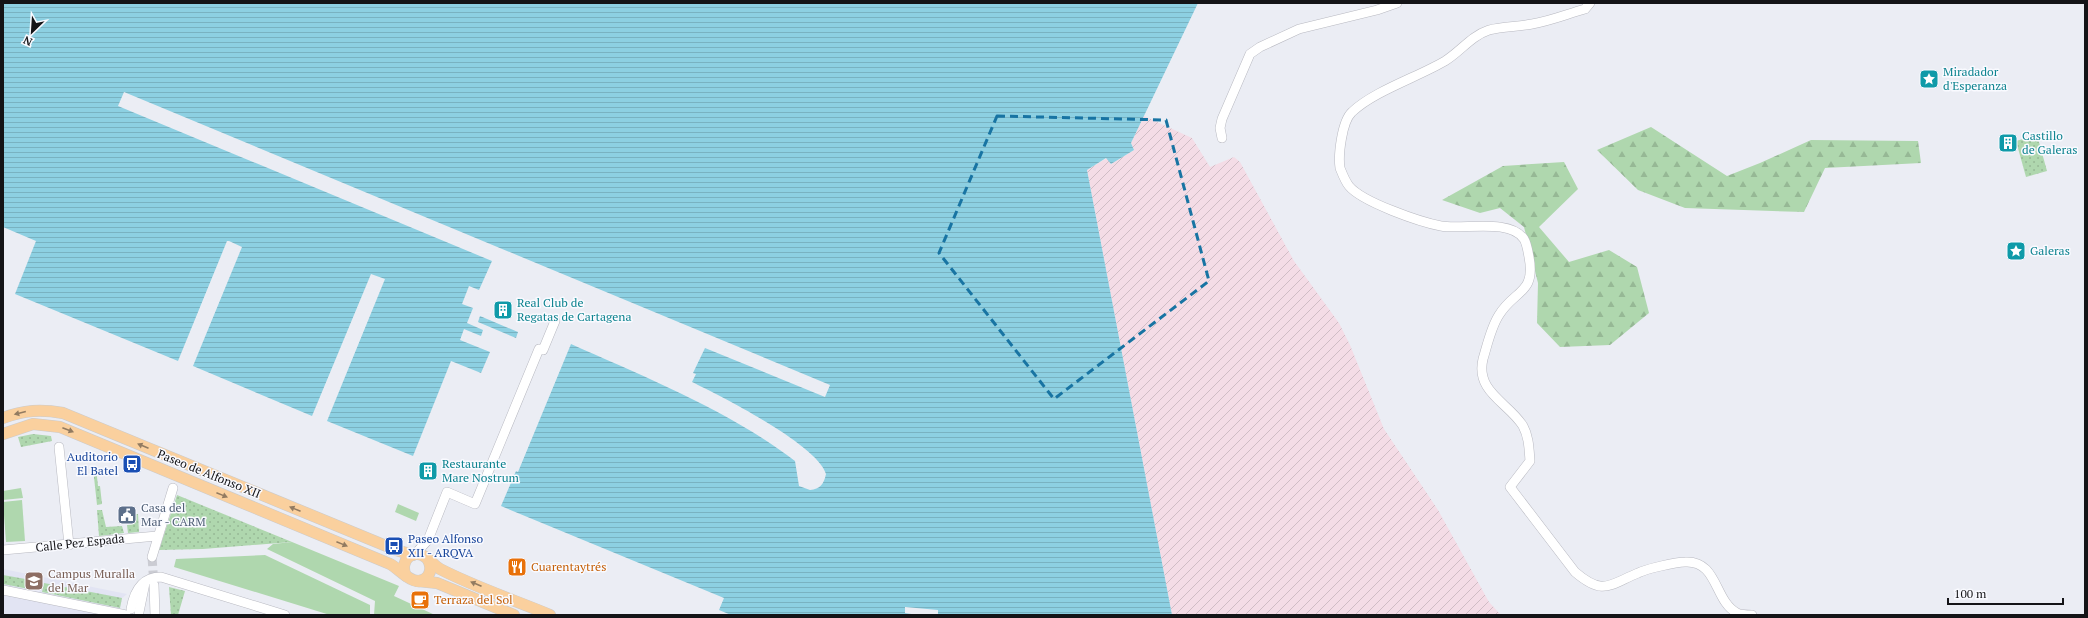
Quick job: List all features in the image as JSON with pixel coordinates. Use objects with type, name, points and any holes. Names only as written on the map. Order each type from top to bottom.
[{"type":"main road","name":"Paseo de Alfonso XII","points":[[3,418],[23,411],[32,410],[63,413],[396,550],[414,554]]},
{"type":"main road","name":"Paseo de Alfonso XII","points":[[3,434],[33,424],[60,427],[390,564],[406,576]]},
{"type":"main road","points":[[186,480],[192,467]]},
{"type":"main road","points":[[514,615],[437,583],[410,579],[406,576],[404,564],[408,557],[414,554],[428,559],[443,570],[550,615]]},
{"type":"main road","points":[[418,581],[425,578],[430,573],[428,559]]},
{"type":"street","points":[[1222,138],[1220,128],[1222,119],[1250,54],[1260,47],[1299,29],[1377,10],[1396,3]]},
{"type":"street","points":[[1590,3],[1585,9],[1532,24],[1492,29],[1478,34],[1446,61],[1364,103],[1351,113],[1346,123],[1339,160],[1341,170],[1349,186],[1364,197],[1389,209],[1442,226],[1503,227],[1515,231],[1524,239],[1531,266],[1529,281],[1527,287],[1505,306],[1497,317],[1483,361],[1482,374],[1486,386],[1495,398],[1522,425],[1527,438],[1530,461],[1515,478],[1510,487],[1575,572],[1586,582],[1598,586],[1612,586],[1639,572],[1686,562],[1698,564],[1710,573],[1727,603],[1737,613],[1752,615]]},
{"type":"street","points":[[428,559],[428,540],[447,492],[475,504],[539,349],[543,350],[555,321]]},
{"type":"street","points":[[59,447],[69,545]]},
{"type":"street","points":[[152,557],[173,488],[166,472]]},
{"type":"street","points":[[173,488],[186,480]]},
{"type":"street","name":"Calle Pez Espada","points":[[3,550],[158,536]]},
{"type":"street","points":[[414,554],[428,540]]},
{"type":"street","points":[[3,590],[116,614],[132,613],[134,594],[149,583],[154,577],[165,578],[285,615]]},
{"type":"street","points":[[149,583],[155,615]]},
{"type":"highlighted area","points":[[997,116],[1166,120],[1209,281],[1054,399],[939,253]]},
{"type":"shaded area","points":[[1144,116],[1192,138],[1210,167],[1234,157],[1240,162],[1294,261],[1339,323],[1350,345],[1384,429],[1438,510],[1489,602],[1501,615],[1172,615],[1087,170],[1107,158],[1111,164],[1134,150],[1131,143]]},
{"type":"shaded area","name":"Campus Muralla del Mar","points":[[3,569],[127,594],[122,598],[119,613],[126,615],[3,615]]},
{"type":"green space","points":[[1651,127],[1727,176],[1811,140],[1918,141],[1921,163],[1825,168],[1804,212],[1685,208],[1638,190],[1597,150]]},
{"type":"green space","points":[[2037,135],[2047,171],[2026,177],[2016,141]]},
{"type":"green space","points":[[1564,162],[1578,189],[1539,227],[1569,262],[1609,250],[1637,267],[1649,313],[1610,345],[1560,347],[1537,323],[1538,283],[1524,227],[1500,208],[1480,213],[1442,200],[1503,166]]},
{"type":"green space","points":[[33,434],[51,436],[52,441],[21,447],[18,437]]},
{"type":"green space","points":[[93,468],[96,468],[102,504],[97,505]]},
{"type":"green space","points":[[21,488],[23,498],[3,500],[3,491]]},
{"type":"green space","points":[[177,495],[292,542],[203,549],[159,550]]},
{"type":"green space","points":[[22,500],[25,541],[6,542],[3,502]]},
{"type":"green space","points":[[398,504],[419,513],[416,521],[395,512]]},
{"type":"green space","points":[[97,510],[102,510],[106,527],[122,526],[124,533],[99,536]]},
{"type":"green space","points":[[133,514],[138,514],[139,532],[128,533],[127,525],[134,524]]},
{"type":"green space","points":[[292,542],[399,586],[394,596],[435,615],[374,615],[375,601],[267,549],[273,544]]},
{"type":"green space","points":[[265,555],[370,605],[370,615],[330,615],[174,567],[176,559]]},
{"type":"green space","points":[[3,575],[31,580],[29,589],[3,584]]},
{"type":"green space","points":[[44,583],[122,598],[120,608],[42,592]]},
{"type":"green space","points":[[169,587],[185,591],[178,615],[171,615]]},
{"type":"water","points":[[3,3],[1198,3],[1131,143],[1134,150],[1111,164],[1106,158],[1087,170],[1172,615],[938,615],[938,610],[905,607],[905,613],[918,615],[731,615],[719,610],[724,598],[501,506],[516,471],[518,472],[571,344],[686,396],[742,426],[795,461],[799,486],[810,490],[819,487],[823,483],[826,474],[819,462],[806,449],[767,422],[692,382],[696,374],[693,373],[705,348],[825,397],[830,385],[124,92],[118,106],[492,261],[479,290],[469,286],[462,304],[473,308],[467,323],[483,330],[481,336],[464,329],[460,340],[490,352],[481,373],[451,361],[413,456],[327,421],[385,279],[371,274],[312,416],[193,366],[242,247],[229,241],[227,241],[178,361],[15,294],[36,241],[3,227]]},
{"type":"water","points":[[480,316],[518,332],[516,338],[478,322]]},
{"type":"tunnel","points":[[152,557],[154,585]]},
{"type":"place","name":"Miradador d'Esperanza","points":[[1929,79]]},
{"type":"place","name":"Castillo de Galeras","points":[[2008,143]]},
{"type":"place","name":"Galeras","points":[[2016,251]]},
{"type":"place","name":"Real Club de Regatas de Cartagena","points":[[503,310]]},
{"type":"place","name":"Auditorio El Batel","points":[[132,464]]},
{"type":"place","name":"Restaurante Mare Nostrum","points":[[428,471]]},
{"type":"place","name":"Casa del Mar - CARM","points":[[127,515]]},
{"type":"place","name":"Paseo Alfonso XII - ARQVA","points":[[394,546]]},
{"type":"place","name":"Cuarentaytrés","points":[[517,567]]},
{"type":"place","name":"Campus Muralla del Mar","points":[[34,581]]},
{"type":"place","name":"Terraza del Sol","points":[[420,600]]}]
